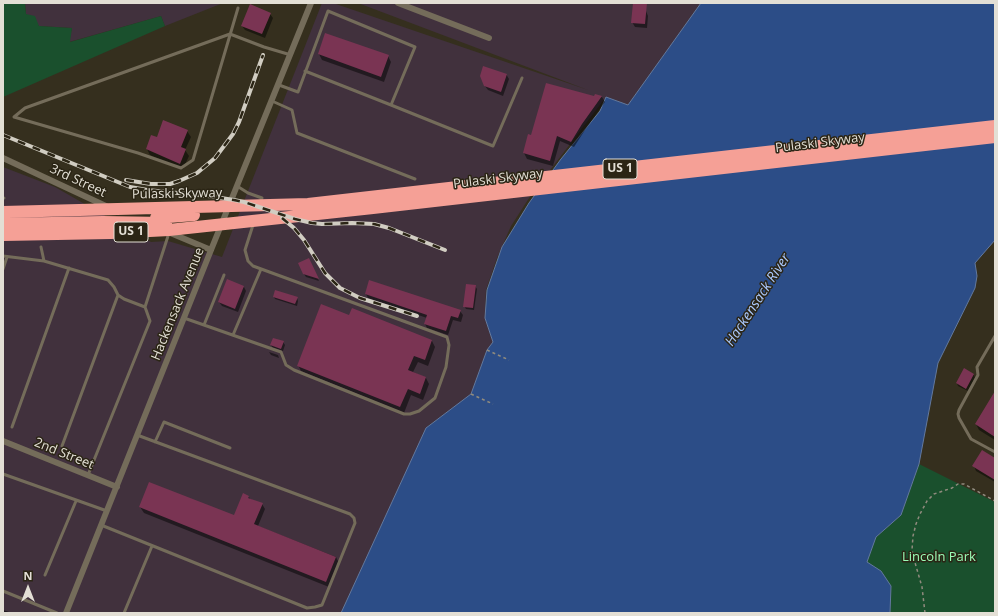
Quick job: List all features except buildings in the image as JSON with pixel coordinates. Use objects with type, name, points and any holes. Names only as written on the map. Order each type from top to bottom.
[{"type":"highway","name":"Pulaski Skyway","points":[[3,212],[308,204],[372,198],[995,126]]},
{"type":"highway","name":"Pulaski Skyway","points":[[3,235],[142,232],[258,217],[995,137]]},
{"type":"highway","points":[[103,222],[194,215],[244,206]]},
{"type":"highway","points":[[3,224],[216,222],[258,217]]},
{"type":"street","name":"Hackensack Avenue","points":[[66,613],[311,3]]},
{"type":"street","points":[[398,3],[489,38]]},
{"type":"street","name":"3rd Street","points":[[3,158],[109,207],[211,250]]},
{"type":"street","name":"2nd Street","points":[[3,441],[117,487]]},
{"type":"lane","points":[[238,8],[230,34],[193,160],[181,168],[138,152],[14,117],[25,108],[230,34],[264,47],[291,55]]},
{"type":"lane","points":[[279,85],[298,92],[328,11],[415,47],[391,105]]},
{"type":"lane","points":[[306,71],[493,146],[522,78]]},
{"type":"lane","points":[[272,101],[292,110],[297,133],[415,179]]},
{"type":"lane","points":[[237,186],[248,193],[262,198],[259,208]]},
{"type":"lane","points":[[184,318],[281,352],[286,364],[294,370],[404,414],[419,411],[434,398],[446,367],[449,346],[447,338],[253,266],[248,261],[245,250],[258,217]]},
{"type":"lane","points":[[88,475],[150,321],[145,307],[169,233]]},
{"type":"lane","points":[[41,247],[44,261]]},
{"type":"lane","points":[[3,256],[44,261],[108,280],[118,295],[124,300],[145,307]]},
{"type":"lane","points":[[3,269],[8,257]]},
{"type":"lane","points":[[12,426],[69,268]]},
{"type":"lane","points":[[233,335],[261,269]]},
{"type":"lane","points":[[204,325],[224,275]]},
{"type":"lane","points":[[62,446],[118,295]]},
{"type":"lane","points":[[995,336],[977,367],[978,375],[958,414],[971,439],[995,452]]},
{"type":"lane","points":[[155,442],[164,422],[230,448]]},
{"type":"lane","points":[[101,525],[307,608],[322,605],[355,523],[354,518],[350,514],[137,435]]},
{"type":"lane","points":[[3,474],[107,511]]},
{"type":"lane","points":[[45,575],[76,500]]},
{"type":"lane","points":[[124,613],[152,546]]},
{"type":"lane","points":[[3,591],[57,613]]},
{"type":"path","points":[[487,350],[509,360]]},
{"type":"path","points":[[471,394],[493,404]]},
{"type":"path","points":[[925,613],[922,587],[912,550],[916,524],[927,501],[934,494],[952,488],[958,484],[964,484],[995,501]]},
{"type":"shaded area","points":[[25,3],[223,3],[165,26],[161,16],[69,42],[72,28],[39,26],[26,14]]},
{"type":"shaded area","points":[[322,3],[333,3],[588,90],[358,3],[701,3],[628,105],[606,97],[531,195],[511,226],[497,258],[486,290],[485,317],[493,342],[487,350],[471,395],[428,426],[341,613],[3,613],[3,167],[55,187],[151,242],[168,241],[222,257]]},
{"type":"green space","points":[[3,3],[25,3],[26,14],[35,16],[39,26],[72,28],[70,42],[161,16],[165,26],[3,97]]},
{"type":"green space","name":"Lincoln Park","points":[[919,464],[995,502],[995,613],[890,613],[891,586],[867,562],[869,544],[901,515]]},
{"type":"water","name":"Hackensack River","points":[[701,3],[995,3],[995,240],[975,263],[977,276],[975,288],[938,363],[919,464],[901,515],[876,537],[867,562],[881,571],[891,586],[890,613],[341,613],[426,428],[471,394],[487,350],[493,342],[485,318],[487,290],[502,247],[529,203],[561,159],[600,111],[606,97],[628,105]]},
{"type":"railway","points":[[126,180],[151,184],[170,184],[197,173],[215,158],[233,134],[239,122],[263,55]]},
{"type":"railway","points":[[3,135],[130,187],[234,200],[312,223],[374,224],[389,228],[445,250]]},
{"type":"railway","points":[[282,218],[294,228],[304,240],[325,273],[340,288],[360,298],[417,316]]}]
